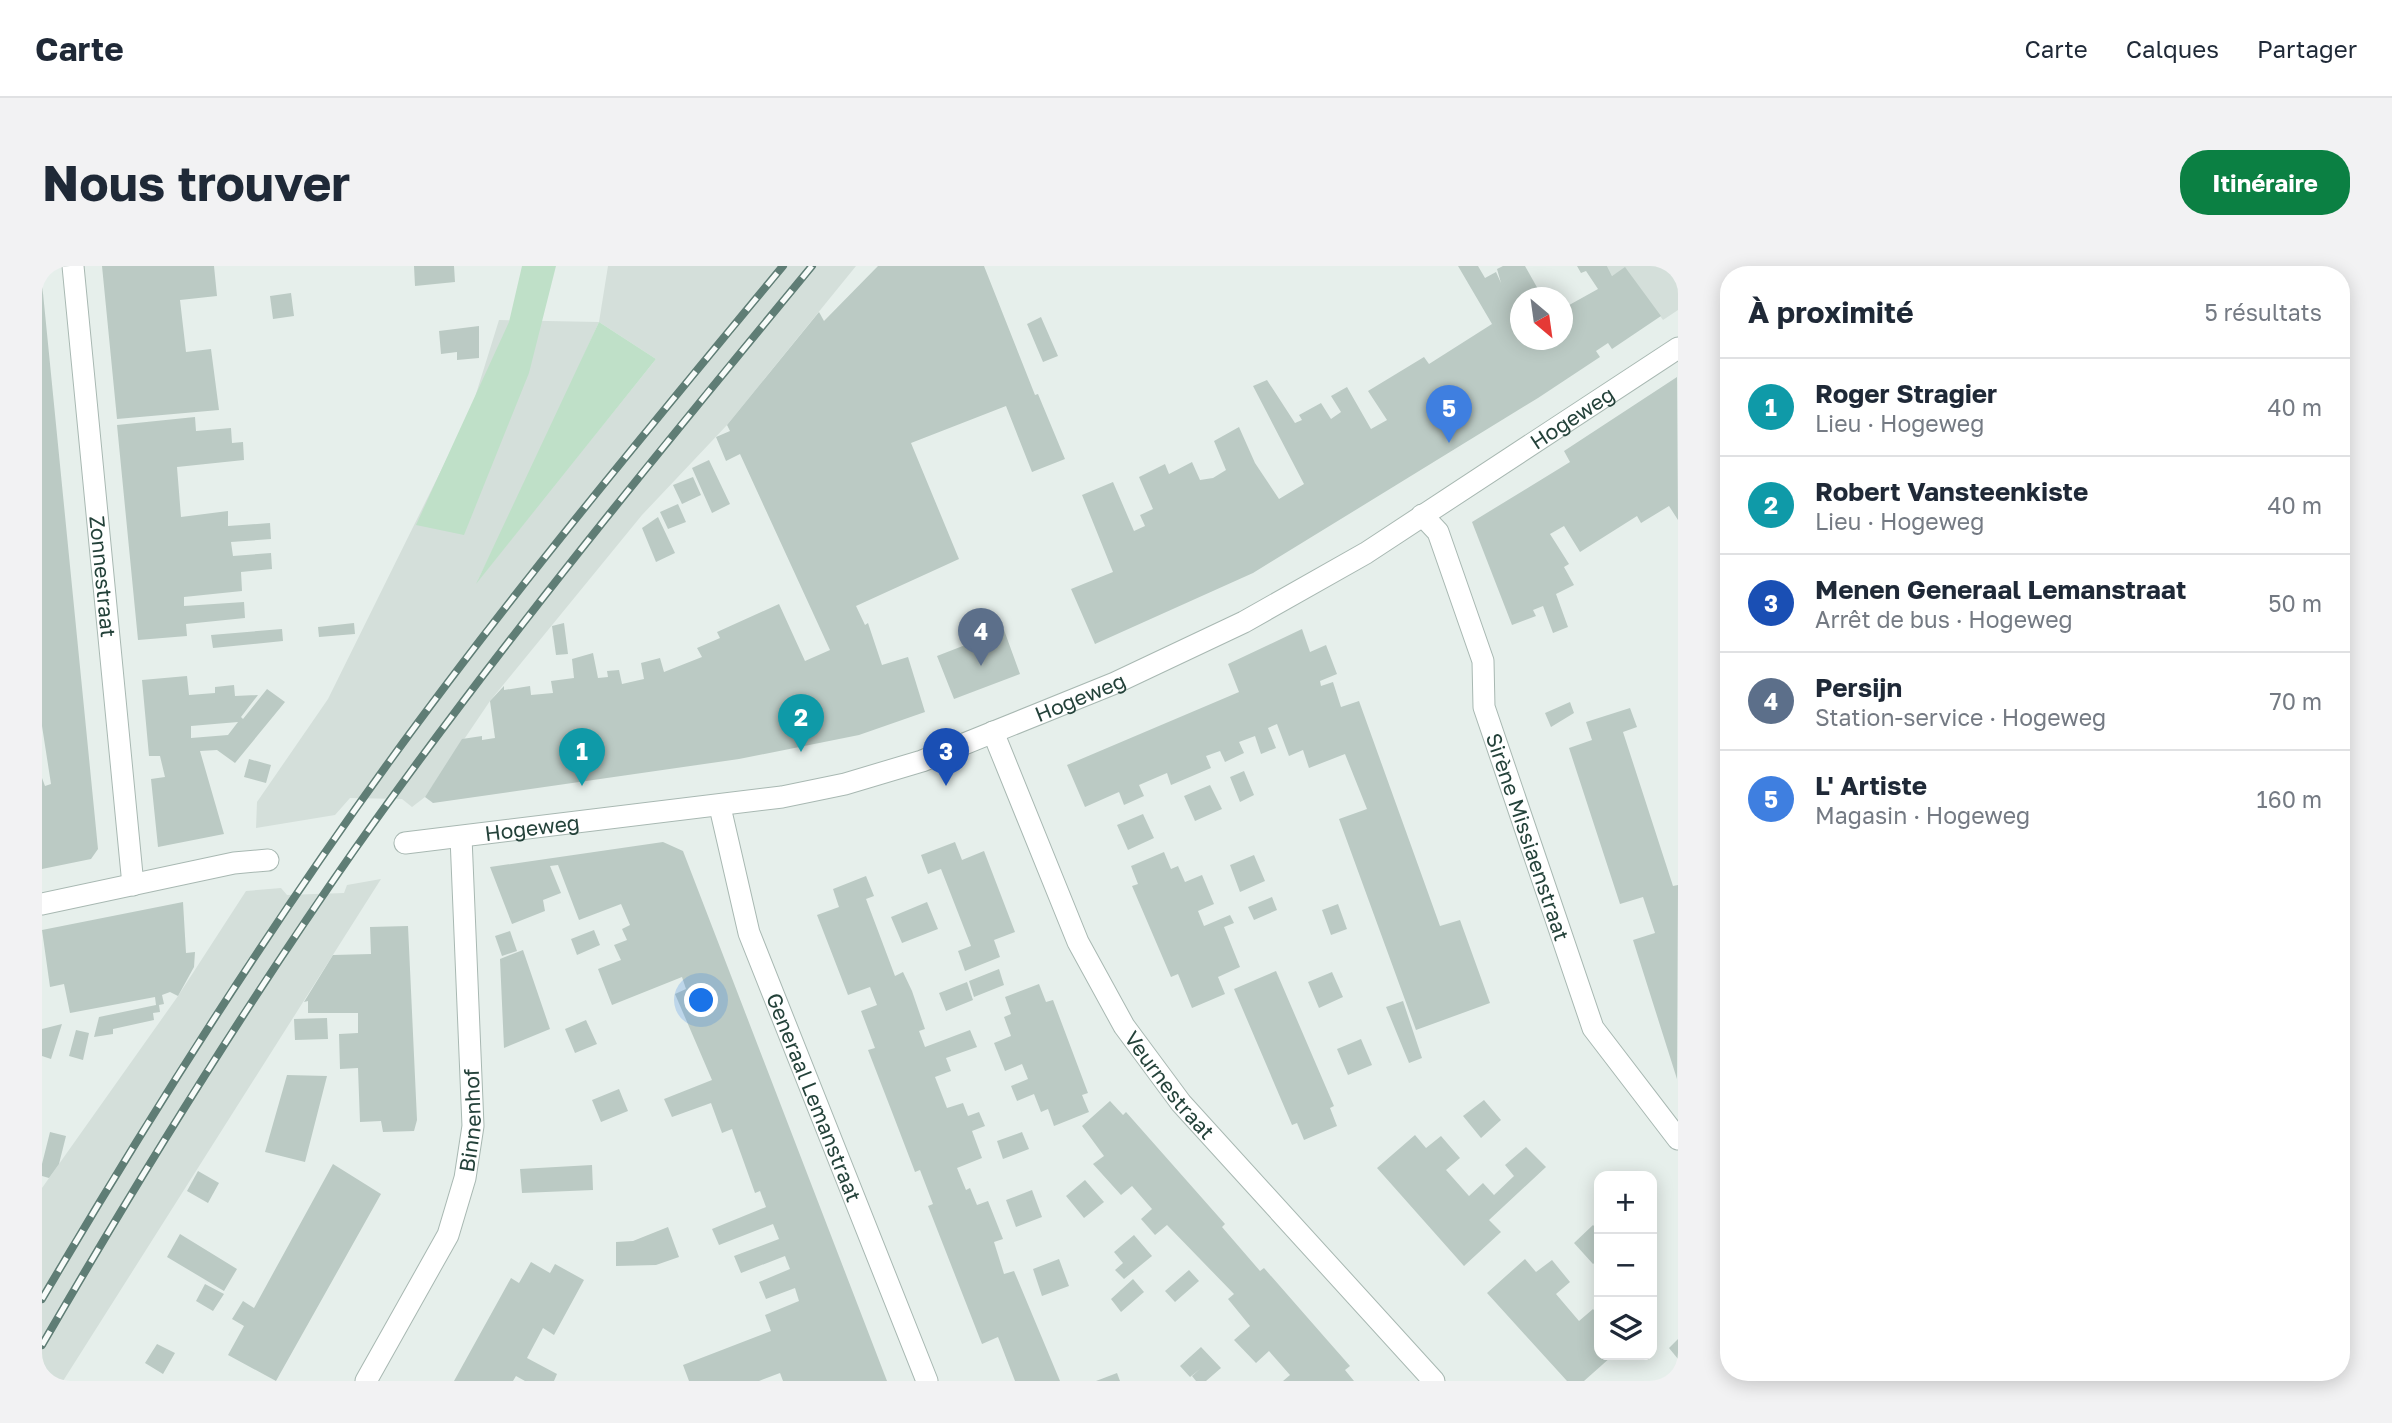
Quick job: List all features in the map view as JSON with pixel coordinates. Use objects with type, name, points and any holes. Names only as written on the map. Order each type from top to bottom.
[{"type":"street","name":"Zonnestraat","points":[[73,266],[133,885]]},
{"type":"street","name":"Hogeweg","points":[[405,843],[720,807],[845,784],[922,761],[1115,683],[1244,622],[1366,553],[1678,348]]},
{"type":"street","name":"Sirène Missiaenstraat","points":[[1422,515],[1438,532],[1483,661],[1484,707],[1594,1028],[1678,1139]]},
{"type":"street","name":"Veurnestraat","points":[[993,732],[1079,942],[1124,1026],[1181,1103],[1434,1381]]},
{"type":"street","name":"Generaal Lemanstraat","points":[[720,807],[749,933],[927,1381]]},
{"type":"street","name":"Binnenhof","points":[[366,1381],[447,1235],[465,1178],[473,1126],[461,836]]},
{"type":"street","points":[[42,904],[234,863],[268,860]]},
{"type":"shaded area","points":[[608,266],[856,266],[727,425],[642,515],[490,701],[425,797],[412,807],[402,799],[350,798],[335,815],[256,828],[257,802],[328,699],[471,410],[499,320],[599,322]],"holes":[[[599,322],[656,359],[478,580]]]},
{"type":"shaded area","points":[[1607,266],[1678,266],[1678,310],[1663,320],[1625,268],[1612,276]]},
{"type":"shaded area","points":[[381,879],[63,1381],[42,1381],[42,1188],[178,996],[246,891],[281,888],[287,895],[344,893],[347,885]]},
{"type":"green space","points":[[522,266],[556,266],[529,373],[464,535],[416,525],[509,322]]},
{"type":"green space","points":[[599,322],[656,359],[476,584]]},
{"type":"building","points":[[102,266],[214,266],[217,296],[180,300],[186,352],[211,349],[219,410],[117,419]]},
{"type":"building","points":[[414,266],[454,266],[455,282],[415,286]]},
{"type":"building","points":[[878,266],[984,266],[1035,395],[1038,394],[1065,459],[1032,472],[1006,406],[911,443],[959,559],[856,606],[865,625],[868,623],[882,665],[908,657],[925,712],[859,735],[739,759],[433,803],[425,797],[462,739],[482,736],[482,740],[495,738],[490,701],[504,686],[504,690],[530,686],[531,695],[553,693],[551,681],[574,678],[572,659],[593,653],[598,678],[608,677],[607,671],[619,670],[622,684],[644,679],[641,663],[660,658],[664,672],[702,657],[697,648],[720,638],[717,632],[779,604],[805,661],[830,650],[740,454],[726,461],[716,437],[730,431],[727,425],[819,312],[824,321]]},
{"type":"building","points":[[1458,266],[1478,266],[1485,278],[1496,272],[1501,283],[1497,269],[1503,266],[1525,266],[1537,287],[1510,287],[1510,350],[1573,350],[1573,303],[1598,289],[1586,271],[1581,273],[1577,266],[1607,266],[1612,276],[1625,267],[1661,316],[1612,349],[1608,343],[1596,351],[1600,357],[1538,398],[1253,573],[1095,644],[1071,589],[1113,572],[1082,495],[1113,482],[1134,531],[1145,526],[1140,515],[1153,509],[1139,477],[1165,464],[1169,474],[1192,462],[1200,480],[1213,478],[1226,470],[1214,441],[1239,427],[1255,463],[1279,499],[1304,484],[1253,386],[1267,380],[1295,423],[1302,420],[1299,415],[1321,403],[1331,419],[1341,412],[1331,396],[1347,387],[1371,429],[1387,420],[1368,391],[1424,357],[1429,364],[1492,324]]},
{"type":"building","points":[[42,283],[98,849],[91,859],[42,869],[42,778],[45,786],[51,784],[42,726]]},
{"type":"building","points":[[291,293],[294,316],[273,319],[270,296]]},
{"type":"building","points":[[1041,317],[1058,356],[1043,362],[1027,324]]},
{"type":"building","points":[[479,326],[479,358],[457,360],[457,352],[441,354],[439,331]]},
{"type":"building","points":[[1677,377],[1678,520],[1669,506],[1641,523],[1637,516],[1580,552],[1564,526],[1550,534],[1569,564],[1564,567],[1574,585],[1556,594],[1568,627],[1553,633],[1543,606],[1533,610],[1536,616],[1512,625],[1472,522],[1570,462],[1564,451]]},
{"type":"building","points":[[195,417],[196,431],[231,428],[232,443],[243,442],[244,460],[177,467],[181,517],[228,511],[228,526],[270,523],[271,539],[231,542],[233,556],[271,553],[272,569],[241,572],[242,591],[184,597],[184,606],[244,602],[245,618],[186,624],[187,636],[138,640],[117,425]]},
{"type":"building","points":[[709,460],[730,504],[712,513],[692,468]]},
{"type":"building","points":[[693,477],[701,495],[682,504],[673,485]]},
{"type":"building","points":[[678,504],[686,522],[668,529],[660,512]]},
{"type":"building","points":[[658,517],[675,553],[656,562],[642,528]]},
{"type":"building","points":[[354,623],[355,634],[319,637],[318,627]]},
{"type":"building","points":[[564,623],[568,654],[556,655],[552,626]]},
{"type":"building","points":[[282,629],[283,641],[213,648],[211,635]]},
{"type":"building","points":[[1302,629],[1310,652],[1326,645],[1337,674],[1320,681],[1321,686],[1333,682],[1341,707],[1359,701],[1440,926],[1460,920],[1490,1003],[1416,1030],[1339,819],[1367,809],[1345,754],[1309,768],[1303,750],[1289,756],[1277,724],[1268,728],[1276,748],[1261,754],[1255,736],[1239,742],[1244,753],[1225,762],[1220,751],[1206,756],[1211,768],[1171,785],[1167,773],[1139,785],[1144,796],[1124,805],[1119,792],[1085,807],[1067,765],[1239,692],[1228,664]]},
{"type":"building","points":[[1004,630],[1020,674],[954,699],[937,656]]},
{"type":"building","points":[[187,676],[189,695],[215,693],[215,687],[234,685],[235,696],[258,695],[241,717],[243,719],[267,689],[285,702],[235,763],[217,750],[200,751],[224,834],[158,847],[151,779],[165,777],[160,756],[149,756],[142,680]],"holes":[[[238,722],[228,735],[191,738],[191,726]]]},
{"type":"building","points":[[1570,702],[1574,713],[1551,727],[1545,713]]},
{"type":"building","points":[[1630,708],[1637,727],[1623,732],[1673,886],[1678,885],[1677,1079],[1633,940],[1655,933],[1643,897],[1620,904],[1569,748],[1592,740],[1586,722]]},
{"type":"building","points":[[249,759],[271,765],[266,783],[244,777]]},
{"type":"building","points":[[1244,771],[1254,795],[1240,802],[1230,777]]},
{"type":"building","points":[[1210,785],[1222,809],[1195,821],[1184,796]]},
{"type":"building","points":[[1143,814],[1154,838],[1128,850],[1117,825]]},
{"type":"building","points":[[663,842],[683,851],[887,1381],[783,1381],[780,1373],[759,1381],[689,1381],[683,1365],[771,1331],[765,1315],[799,1301],[795,1288],[766,1299],[759,1282],[790,1269],[785,1256],[741,1273],[734,1256],[779,1239],[773,1224],[719,1245],[712,1229],[766,1207],[760,1191],[755,1193],[732,1129],[722,1133],[711,1103],[672,1117],[664,1099],[712,1080],[675,994],[686,989],[682,977],[612,1005],[598,969],[621,960],[614,945],[627,940],[622,929],[630,925],[621,904],[579,920],[558,865],[550,866],[561,893],[543,900],[545,911],[512,924],[490,867]]},
{"type":"building","points":[[955,842],[962,860],[984,851],[1015,932],[994,940],[1000,957],[965,971],[958,951],[971,946],[941,869],[928,874],[921,855]]},
{"type":"building","points":[[1164,852],[1171,869],[1178,866],[1185,882],[1202,875],[1214,904],[1198,911],[1204,926],[1230,915],[1234,923],[1224,927],[1240,967],[1218,977],[1225,994],[1192,1008],[1178,974],[1171,977],[1132,886],[1138,884],[1131,866]]},
{"type":"building","points":[[1254,855],[1265,881],[1240,892],[1230,865]]},
{"type":"building","points":[[866,876],[874,896],[866,899],[895,976],[903,972],[912,991],[925,1029],[919,1031],[925,1047],[970,1030],[977,1047],[946,1058],[951,1071],[935,1077],[947,1108],[963,1103],[968,1116],[979,1112],[985,1126],[972,1131],[982,1158],[957,1168],[966,1190],[970,1188],[977,1205],[988,1201],[1003,1239],[994,1242],[1004,1274],[1014,1271],[1060,1381],[1015,1381],[998,1337],[982,1344],[928,1206],[933,1204],[920,1170],[915,1172],[868,1050],[875,1048],[861,1011],[877,1005],[870,987],[848,995],[817,915],[839,907],[833,889]]},
{"type":"building","points":[[1272,897],[1277,910],[1254,920],[1248,907]]},
{"type":"building","points":[[183,902],[186,953],[195,952],[194,967],[178,996],[170,992],[162,995],[164,1004],[159,1005],[160,1012],[153,1013],[154,1020],[113,1029],[113,1034],[94,1037],[99,1017],[156,1005],[155,997],[70,1013],[64,984],[50,987],[42,930]]},
{"type":"building","points":[[927,902],[938,929],[902,943],[891,917]]},
{"type":"building","points":[[1338,904],[1347,929],[1331,935],[1322,910]]},
{"type":"building","points":[[408,926],[417,1120],[414,1131],[383,1132],[381,1121],[360,1122],[358,1068],[340,1069],[339,1034],[358,1033],[358,1013],[308,1013],[308,1001],[304,1002],[333,955],[371,954],[370,927]]},
{"type":"building","points":[[594,930],[600,945],[577,955],[571,939]]},
{"type":"building","points":[[510,931],[517,951],[502,956],[495,936]]},
{"type":"building","points":[[523,950],[550,1029],[504,1048],[500,959]]},
{"type":"building","points":[[999,969],[1004,985],[974,997],[969,981]]},
{"type":"building","points":[[1276,971],[1334,1106],[1330,1108],[1337,1126],[1304,1140],[1297,1123],[1292,1125],[1234,989]]},
{"type":"building","points":[[1332,972],[1343,997],[1319,1008],[1308,982]]},
{"type":"building","points":[[967,982],[973,1000],[946,1011],[939,993]]},
{"type":"building","points":[[1039,984],[1046,1002],[1053,1000],[1088,1093],[1082,1095],[1089,1112],[1054,1126],[1048,1109],[1041,1112],[1034,1094],[1017,1101],[1011,1086],[1028,1079],[1022,1064],[1005,1071],[994,1043],[1011,1036],[1004,1017],[1011,1014],[1005,997]]},
{"type":"building","points":[[1403,1001],[1422,1058],[1409,1063],[1386,1007]]},
{"type":"building","points":[[327,1018],[328,1039],[295,1040],[294,1019]]},
{"type":"building","points":[[586,1020],[597,1044],[575,1053],[565,1029]]},
{"type":"building","points":[[62,1024],[51,1059],[42,1056],[42,1029]]},
{"type":"building","points":[[76,1030],[89,1033],[83,1060],[69,1056]]},
{"type":"building","points":[[1361,1039],[1372,1065],[1348,1075],[1337,1049]]},
{"type":"building","points":[[287,1075],[327,1076],[305,1162],[265,1152]]},
{"type":"building","points":[[619,1089],[628,1111],[601,1122],[592,1100]]},
{"type":"building","points":[[1484,1100],[1501,1120],[1481,1138],[1463,1116]]},
{"type":"building","points":[[1110,1101],[1123,1115],[1126,1112],[1225,1224],[1222,1227],[1260,1271],[1264,1268],[1350,1366],[1345,1370],[1354,1381],[1283,1381],[1290,1375],[1269,1351],[1256,1363],[1234,1340],[1250,1326],[1228,1299],[1234,1294],[1167,1225],[1155,1235],[1141,1219],[1152,1209],[1132,1186],[1121,1195],[1093,1164],[1104,1156],[1082,1126]]},
{"type":"building","points":[[50,1132],[66,1136],[59,1164],[49,1178],[42,1176],[42,1164]]},
{"type":"building","points":[[1022,1132],[1029,1149],[1003,1159],[997,1141]]},
{"type":"building","points":[[1415,1135],[1426,1148],[1441,1136],[1460,1158],[1446,1170],[1469,1196],[1483,1183],[1494,1195],[1514,1176],[1505,1165],[1526,1147],[1546,1167],[1489,1220],[1501,1232],[1464,1266],[1377,1168]]},
{"type":"building","points":[[333,1164],[381,1194],[276,1381],[228,1355],[244,1326],[232,1319],[243,1301],[254,1308]]},
{"type":"building","points":[[592,1165],[593,1190],[522,1193],[520,1169]]},
{"type":"building","points":[[198,1171],[219,1183],[208,1203],[187,1191]]},
{"type":"building","points":[[1085,1180],[1104,1202],[1084,1218],[1066,1196]]},
{"type":"building","points":[[1032,1190],[1042,1217],[1016,1227],[1006,1200]]},
{"type":"building","points":[[1594,1226],[1594,1263],[1593,1264],[1574,1243]]},
{"type":"building","points":[[668,1227],[679,1257],[656,1265],[616,1266],[616,1242],[633,1241]]},
{"type":"building","points":[[180,1234],[237,1269],[224,1291],[167,1257]]},
{"type":"building","points":[[1134,1235],[1152,1256],[1124,1279],[1115,1270],[1123,1263],[1114,1252]]},
{"type":"building","points":[[1059,1259],[1069,1286],[1042,1296],[1033,1269]]},
{"type":"building","points":[[1525,1259],[1536,1272],[1552,1260],[1570,1282],[1556,1294],[1579,1321],[1594,1310],[1594,1360],[1608,1360],[1584,1381],[1567,1381],[1487,1293]]},
{"type":"building","points":[[531,1262],[550,1273],[555,1264],[584,1280],[554,1335],[543,1328],[527,1358],[557,1374],[554,1381],[525,1381],[516,1376],[513,1381],[454,1381],[511,1278],[519,1283]]},
{"type":"building","points":[[1189,1270],[1199,1281],[1175,1302],[1165,1291]]},
{"type":"building","points":[[1133,1279],[1144,1292],[1121,1312],[1111,1299]]},
{"type":"building","points":[[205,1284],[224,1294],[213,1311],[196,1301]]},
{"type":"building","points":[[1678,1339],[1678,1359],[1669,1348]]},
{"type":"building","points":[[157,1344],[175,1353],[163,1374],[145,1363]]},
{"type":"building","points":[[1201,1347],[1221,1368],[1206,1381],[1196,1381],[1192,1376],[1200,1369],[1190,1377],[1180,1366]]},
{"type":"building","points":[[1117,1373],[1120,1381],[1096,1381]]},
{"type":"railway","points":[[42,1299],[209,1026],[297,893],[389,762],[533,573],[783,266]]},
{"type":"railway","points":[[42,1345],[193,1094],[355,849],[521,626],[812,266]]},
{"type":"place","name":"L' Artiste","points":[[1449,443]]},
{"type":"place","name":"Persijn","points":[[981,666]]},
{"type":"place","name":"Robert Vansteenkiste","points":[[801,752]]},
{"type":"place","name":"Roger Stragier","points":[[582,786]]},
{"type":"place","name":"Menen Generaal Lemanstraat","points":[[946,786]]}]
